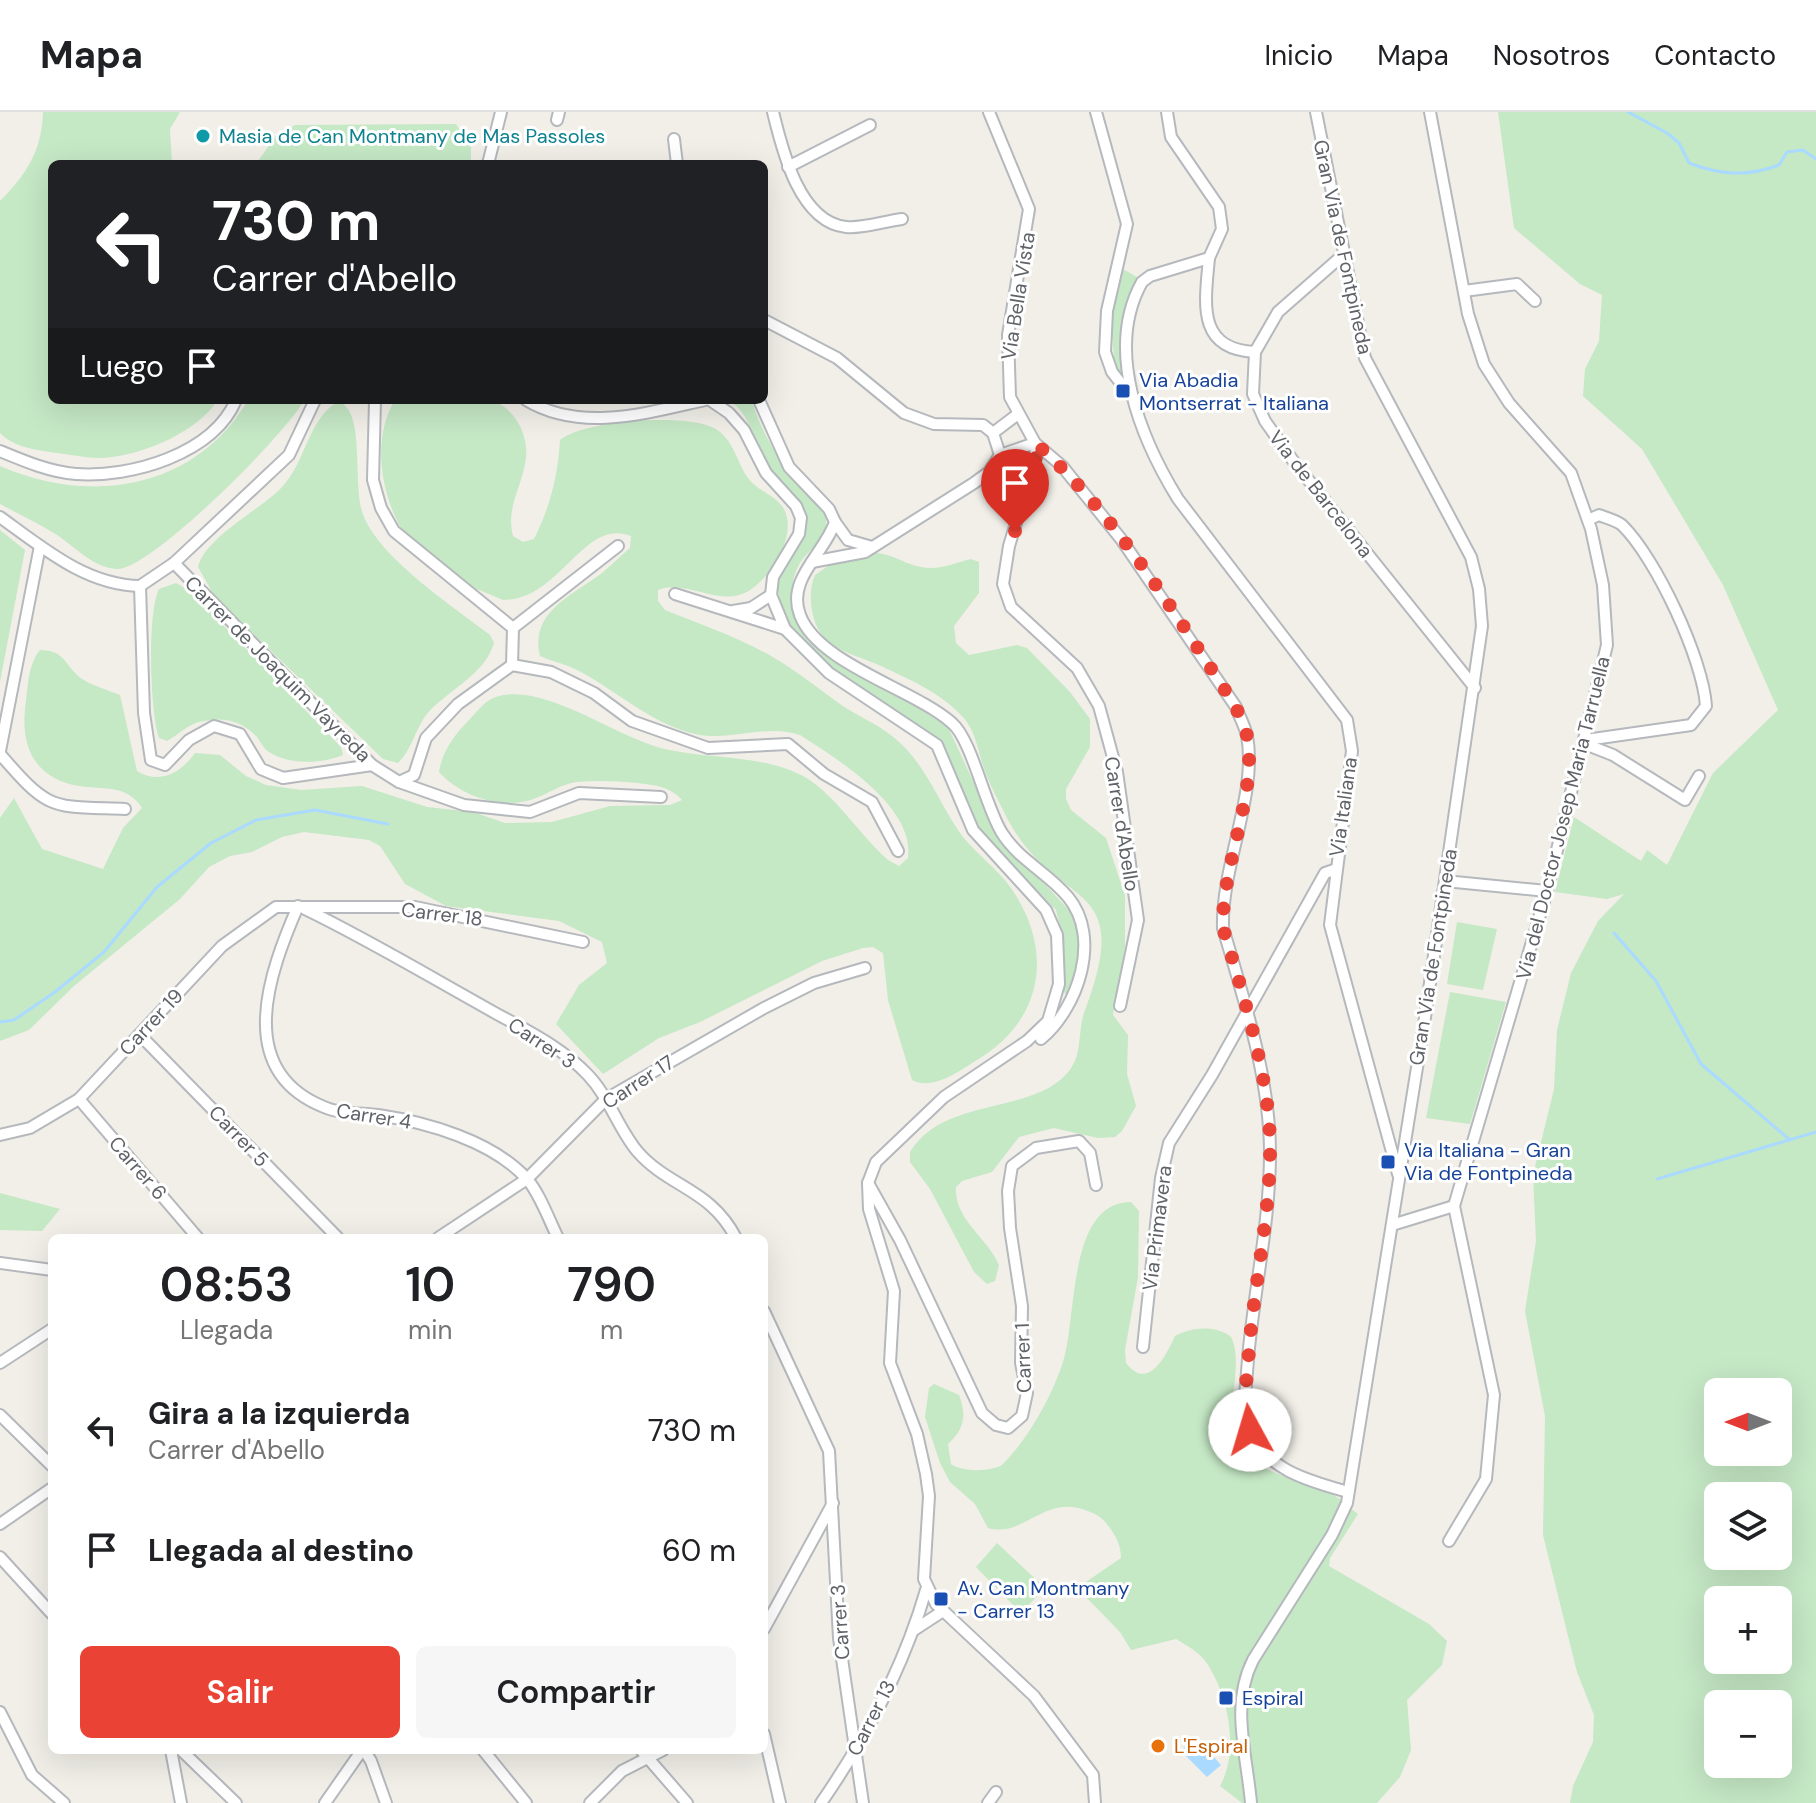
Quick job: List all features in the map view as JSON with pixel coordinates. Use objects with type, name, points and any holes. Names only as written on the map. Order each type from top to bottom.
[{"type":"street","points":[[489,160],[501,112]]},
{"type":"street","points":[[773,112],[788,167],[811,209],[845,227],[902,219]]},
{"type":"street","name":"Via Bella Vista","points":[[989,112],[1029,209],[1007,347],[1010,397],[1035,443],[1062,466],[1121,539],[1236,707],[1247,736],[1249,768],[1222,900],[1223,928],[1269,1119],[1270,1157],[1263,1241],[1254,1295],[1245,1415],[1255,1441],[1276,1464],[1310,1481],[1348,1492]]},
{"type":"street","points":[[1096,112],[1127,224],[1107,311],[1105,352],[1112,372],[1134,400]]},
{"type":"street","points":[[1167,112],[1171,137],[1219,207],[1222,229],[1209,258],[1205,304],[1211,332],[1232,351],[1255,352]]},
{"type":"street","name":"Gran Via de Fontpineda","points":[[1251,1803],[1240,1709],[1244,1682],[1253,1660],[1332,1535],[1348,1492],[1392,1225],[1482,626],[1476,574],[1463,541],[1365,358],[1316,112]]},
{"type":"street","name":"Via del Doctor Josep Maria Tarruella","points":[[1430,112],[1464,291],[1484,364],[1509,403],[1571,473],[1588,520],[1603,585],[1607,645],[1586,742],[1547,891],[1454,1206],[1494,1395],[1486,1479],[1449,1541]]},
{"type":"street","points":[[788,167],[870,125]]},
{"type":"street","points":[[674,139],[677,160]]},
{"type":"street","name":"Via de Barcelona","points":[[1343,255],[1278,312],[1255,352],[1253,394],[1265,421],[1475,688]]},
{"type":"street","points":[[1134,400],[1126,345],[1137,291],[1150,276],[1209,258]]},
{"type":"street","points":[[1464,291],[1517,284],[1535,301]]},
{"type":"street","points":[[768,322],[837,358],[904,413],[934,424],[983,425],[993,433],[1000,455]]},
{"type":"street","name":"Via Italiana","points":[[1134,400],[1160,469],[1178,499],[1347,720],[1352,751],[1334,870],[1332,940],[1363,1037],[1399,1177]]},
{"type":"street","points":[[0,451],[37,466],[77,474],[119,471],[165,460],[188,449],[209,434],[234,404]]},
{"type":"street","points":[[0,517],[94,579],[116,586],[140,586],[174,563],[289,455],[313,404]]},
{"type":"street","points":[[375,404],[373,480],[381,508],[394,531],[513,628]]},
{"type":"street","points":[[533,404],[563,417],[633,416],[689,404]]},
{"type":"street","points":[[714,404],[729,413],[744,430],[766,473],[796,506],[801,518],[799,534],[773,577],[771,595],[785,629],[829,673],[937,745],[973,830],[1053,920],[1059,984],[1053,1010],[1040,1031],[944,1097],[876,1162],[868,1183]]},
{"type":"street","points":[[761,404],[789,467],[829,509],[848,540],[872,547]]},
{"type":"street","points":[[993,433],[1018,414]]},
{"type":"street","points":[[812,562],[865,552],[974,483],[989,472],[1000,455],[1035,443]]},
{"type":"street","name":"Carrer d'Abello","points":[[1035,443],[1036,457],[1009,546],[1003,584],[1011,607],[1077,668],[1099,706],[1117,772],[1138,920],[1120,1006]]},
{"type":"street","points":[[1586,742],[1691,725],[1706,706],[1704,683],[1693,652],[1649,559],[1620,523],[1599,515],[1588,520]]},
{"type":"street","points":[[835,522],[826,544],[799,582],[799,614],[808,630],[856,667],[955,724],[970,754],[984,800],[1004,836],[1035,870],[1066,894],[1077,910],[1083,930],[1082,953],[1076,992],[1066,1013],[1044,1036],[1004,1058]]},
{"type":"street","points":[[40,546],[0,752],[34,793],[58,807],[125,809]]},
{"type":"street","points":[[513,628],[618,546]]},
{"type":"street","name":"Carrer de Joaquim Vayreda","points":[[174,563],[372,765],[399,782],[464,805],[530,812],[579,793],[661,797]]},
{"type":"street","points":[[140,586],[144,713],[151,760],[165,765],[189,740],[214,726],[240,734],[261,769],[283,778],[372,765]]},
{"type":"street","points":[[675,594],[785,629]]},
{"type":"street","points":[[727,612],[751,608],[771,595]]},
{"type":"street","points":[[512,665],[513,628]]},
{"type":"street","points":[[399,782],[414,775],[426,738],[447,715],[512,665],[551,672],[594,693],[632,721],[708,748],[788,744],[824,774],[872,802],[898,851]]},
{"type":"street","points":[[1586,742],[1613,755],[1685,800],[1699,776]]},
{"type":"street","name":"Via Primavera","points":[[1143,1347],[1161,1178],[1169,1143],[1325,873],[1334,870]]},
{"type":"street","points":[[1445,881],[1547,891]]},
{"type":"street","name":"Carrer 18","points":[[298,906],[350,910],[415,907],[583,942]]},
{"type":"street","name":"Carrer 19","points":[[0,1135],[30,1128],[79,1099],[222,946],[276,907],[298,906]]},
{"type":"street","name":"Carrer 3","points":[[298,906],[372,941],[549,1044],[587,1074],[606,1099],[636,1150],[654,1166],[698,1192],[726,1219],[734,1234]]},
{"type":"street","name":"Carrer 4","points":[[298,906],[271,970],[266,998],[266,1033],[278,1070],[303,1095],[325,1108],[427,1124],[483,1148],[527,1179],[556,1234]]},
{"type":"street","name":"Carrer 17","points":[[444,1234],[527,1179],[606,1099],[764,1008],[814,983],[865,968]]},
{"type":"street","name":"Carrer 5","points":[[140,1035],[334,1234]]},
{"type":"street","name":"Carrer 6","points":[[79,1099],[195,1234]]},
{"type":"street","name":"Carrer 1","points":[[868,1183],[907,1254],[982,1413],[996,1425],[1008,1428],[1022,1416],[1027,1393],[1021,1363],[1022,1306],[1010,1228],[1008,1191],[1012,1166],[1036,1148],[1079,1141],[1090,1153],[1096,1185]]},
{"type":"street","name":"Carrer 13","points":[[821,1803],[855,1753],[914,1630],[926,1590],[923,1567],[929,1496],[917,1434],[890,1363],[894,1291],[869,1209],[868,1183]]},
{"type":"street","points":[[1392,1225],[1454,1206]]},
{"type":"street","points":[[0,1263],[48,1269]]},
{"type":"street","name":"Carrer 3","points":[[768,1320],[829,1451],[839,1638],[863,1803]]},
{"type":"street","points":[[0,1363],[48,1332]]},
{"type":"street","points":[[0,1415],[48,1462]]},
{"type":"street","points":[[0,1524],[48,1491]]},
{"type":"street","points":[[768,1622],[834,1501]]},
{"type":"street","points":[[0,1557],[48,1610]]},
{"type":"street","points":[[926,1590],[943,1611],[1034,1696],[1093,1775],[1095,1803]]},
{"type":"street","points":[[914,1630],[943,1611]]},
{"type":"street","points":[[0,1712],[32,1775],[64,1803]]},
{"type":"street","points":[[768,1751],[780,1803]]},
{"type":"street","points":[[172,1754],[181,1803]]},
{"type":"street","points":[[185,1754],[236,1803]]},
{"type":"street","points":[[325,1803],[360,1754]]},
{"type":"street","points":[[365,1754],[386,1803]]},
{"type":"street","points":[[486,1754],[526,1803]]},
{"type":"street","points":[[590,1803],[644,1754],[687,1803]]},
{"type":"street","points":[[988,1803],[996,1792]]},
{"type":"green space","points":[[43,112],[180,112],[170,129],[172,160],[48,160],[48,404],[215,404],[185,431],[141,450],[112,457],[84,457],[19,445],[0,433],[0,201],[18,182],[31,161]]},
{"type":"green space","points":[[1498,112],[1816,112],[1816,1803],[1570,1803],[1573,1786],[1593,1742],[1594,1715],[1577,1672],[1543,1535],[1545,1416],[1525,1311],[1536,1241],[1533,1175],[1554,1089],[1557,1030],[1571,973],[1598,921],[1624,894],[1607,899],[1555,892],[1574,817],[1641,861],[1647,850],[1667,865],[1713,773],[1778,710],[1723,585],[1642,449],[1583,396],[1585,369],[1599,341],[1602,295],[1580,284],[1514,228]]},
{"type":"green space","points":[[456,124],[471,148],[471,160],[259,160],[275,137],[295,125]]},
{"type":"green space","points":[[1121,268],[1137,277],[1122,333],[1122,372],[1115,370],[1111,321]]},
{"type":"green space","points":[[245,404],[301,404],[273,440],[216,498],[157,549],[133,564],[116,569],[98,564],[54,533],[0,504],[0,466],[35,478],[70,485],[105,486],[139,481],[171,471],[200,453],[226,430]]},
{"type":"green space","points":[[334,404],[343,404],[354,424],[361,505],[373,533],[402,566],[490,635],[494,643],[474,674],[426,715],[398,763],[383,759],[215,597],[198,567],[211,545],[222,534],[282,487],[296,467],[318,422]]},
{"type":"green space","points":[[393,404],[500,404],[507,409],[519,425],[526,444],[523,473],[511,517],[513,536],[523,542],[534,539],[540,527],[552,491],[560,440],[572,433],[612,423],[659,420],[700,423],[714,428],[726,438],[748,478],[784,509],[787,520],[785,544],[773,567],[747,592],[725,596],[669,588],[658,590],[658,601],[665,610],[763,651],[846,708],[886,731],[913,757],[964,838],[1011,888],[1025,912],[1033,935],[1037,959],[1029,1004],[1017,1025],[999,1044],[946,1078],[928,1083],[912,1080],[888,1000],[883,953],[873,947],[822,961],[700,1022],[659,1038],[603,1074],[556,1024],[579,985],[607,963],[602,942],[559,921],[446,906],[405,884],[380,846],[369,840],[304,832],[282,837],[252,852],[230,856],[209,867],[180,899],[74,986],[29,1030],[0,1041],[0,818],[14,798],[42,849],[103,869],[123,828],[142,808],[136,800],[122,792],[65,783],[43,770],[35,760],[29,750],[24,724],[30,670],[40,650],[55,653],[82,679],[120,695],[137,771],[153,777],[176,771],[195,753],[220,755],[246,776],[266,785],[301,790],[362,786],[427,807],[473,812],[505,823],[552,822],[610,806],[670,805],[682,800],[662,787],[592,781],[571,783],[523,802],[497,802],[471,795],[448,781],[439,772],[450,744],[488,701],[515,694],[559,704],[669,750],[769,764],[801,775],[824,792],[888,860],[899,866],[908,858],[907,839],[900,821],[887,803],[853,771],[800,735],[775,731],[721,736],[695,734],[664,723],[581,672],[540,656],[538,641],[547,616],[630,548],[631,536],[614,533],[599,538],[541,587],[523,596],[503,600],[430,564],[402,530],[385,487],[382,441],[386,419]]},
{"type":"green space","points":[[753,404],[762,428],[783,464],[824,512],[824,532],[802,560],[794,579],[793,599],[798,618],[808,635],[948,727],[996,831],[1078,920],[1076,969],[1066,995],[1062,988],[1064,942],[1056,910],[979,829],[946,749],[938,738],[837,674],[814,655],[795,633],[782,608],[777,580],[804,534],[804,510],[796,496],[766,463],[751,428],[735,405]]},
{"type":"green space","points":[[0,530],[25,550],[0,682]]},
{"type":"green space","points":[[873,553],[928,568],[971,559],[979,562],[979,593],[954,626],[956,643],[969,655],[1017,645],[1027,648],[1070,692],[1090,719],[1090,747],[1066,789],[1066,799],[1071,810],[1106,838],[1125,896],[1125,947],[1113,1015],[1128,1035],[1127,1074],[1136,1106],[1122,1131],[1115,1137],[1098,1138],[1054,1128],[1019,1137],[992,1172],[962,1181],[956,1187],[960,1209],[999,1265],[995,1281],[987,1284],[974,1272],[930,1189],[910,1162],[910,1152],[926,1133],[947,1120],[1043,1091],[1062,1079],[1077,1055],[1082,1019],[1098,969],[1102,937],[1096,916],[1084,899],[1027,848],[1007,818],[966,720],[924,687],[838,648],[822,635],[811,606],[815,575],[831,564]]},
{"type":"green space","points":[[176,583],[190,591],[341,747],[343,755],[316,761],[286,759],[267,750],[257,737],[238,723],[223,720],[195,723],[167,741],[159,738],[152,686],[153,619],[159,589]]},
{"type":"green space","points":[[1457,922],[1497,929],[1483,990],[1447,984]]},
{"type":"green space","points":[[1450,992],[1506,1002],[1470,1124],[1426,1118]]},
{"type":"green space","points":[[0,1193],[60,1209],[42,1231],[0,1230]]},
{"type":"green space","points":[[1131,1202],[1139,1211],[1138,1277],[1125,1350],[1126,1363],[1142,1374],[1150,1372],[1162,1360],[1175,1336],[1189,1331],[1211,1329],[1231,1337],[1236,1366],[1231,1418],[1234,1436],[1241,1450],[1266,1468],[1332,1494],[1358,1514],[1330,1558],[1329,1566],[1429,1624],[1447,1641],[1442,1665],[1407,1700],[1411,1750],[1400,1777],[1377,1803],[1242,1803],[1220,1786],[1229,1756],[1229,1722],[1220,1690],[1206,1662],[1176,1639],[1131,1650],[1120,1632],[1083,1594],[1086,1582],[1121,1558],[1117,1539],[1104,1521],[1091,1512],[1070,1507],[1057,1508],[1012,1527],[988,1528],[975,1504],[950,1482],[940,1463],[925,1417],[929,1388],[934,1384],[959,1395],[961,1403],[962,1422],[958,1433],[948,1444],[951,1464],[969,1470],[997,1467],[1021,1443],[1045,1405],[1062,1365],[1085,1242],[1095,1221],[1110,1207]]},
{"type":"green space","points":[[997,1543],[1045,1588],[1021,1613],[976,1567]]},
{"type":"water","points":[[1196,1737],[1221,1765],[1207,1777],[1181,1751]]},
{"type":"waterway","points":[[1628,112],[1679,143],[1689,163],[1712,170],[1734,173],[1756,171],[1779,165],[1787,152],[1803,150],[1816,159]]},
{"type":"waterway","points":[[0,1022],[14,1020],[55,992],[104,952],[157,887],[211,843],[256,820],[315,810],[388,824]]},
{"type":"waterway","points":[[1614,933],[1656,981],[1701,1064],[1790,1140]]},
{"type":"waterway","points":[[1657,1179],[1816,1132]]},
{"type":"place","name":"Masia de Can Montmany de Mas Passoles","points":[[203,136]]},
{"type":"place","name":"Via Abadia Montserrat - Italiana","points":[[1123,391]]},
{"type":"place","name":"Via Italiana - Gran Via de Fontpineda","points":[[1388,1162]]},
{"type":"place","name":"Av. Can Montmany - Carrer 13","points":[[941,1599]]},
{"type":"place","name":"Espiral","points":[[1226,1698]]},
{"type":"place","name":"L'Espiral","points":[[1158,1746]]},
{"type":"route","points":[[1015,531],[1036,457],[1035,443],[1062,466],[1121,539],[1236,707],[1247,736],[1249,768],[1222,900],[1223,928],[1262,1078],[1269,1119],[1270,1157],[1263,1241],[1254,1295],[1245,1398],[1245,1415],[1250,1430]]}]
